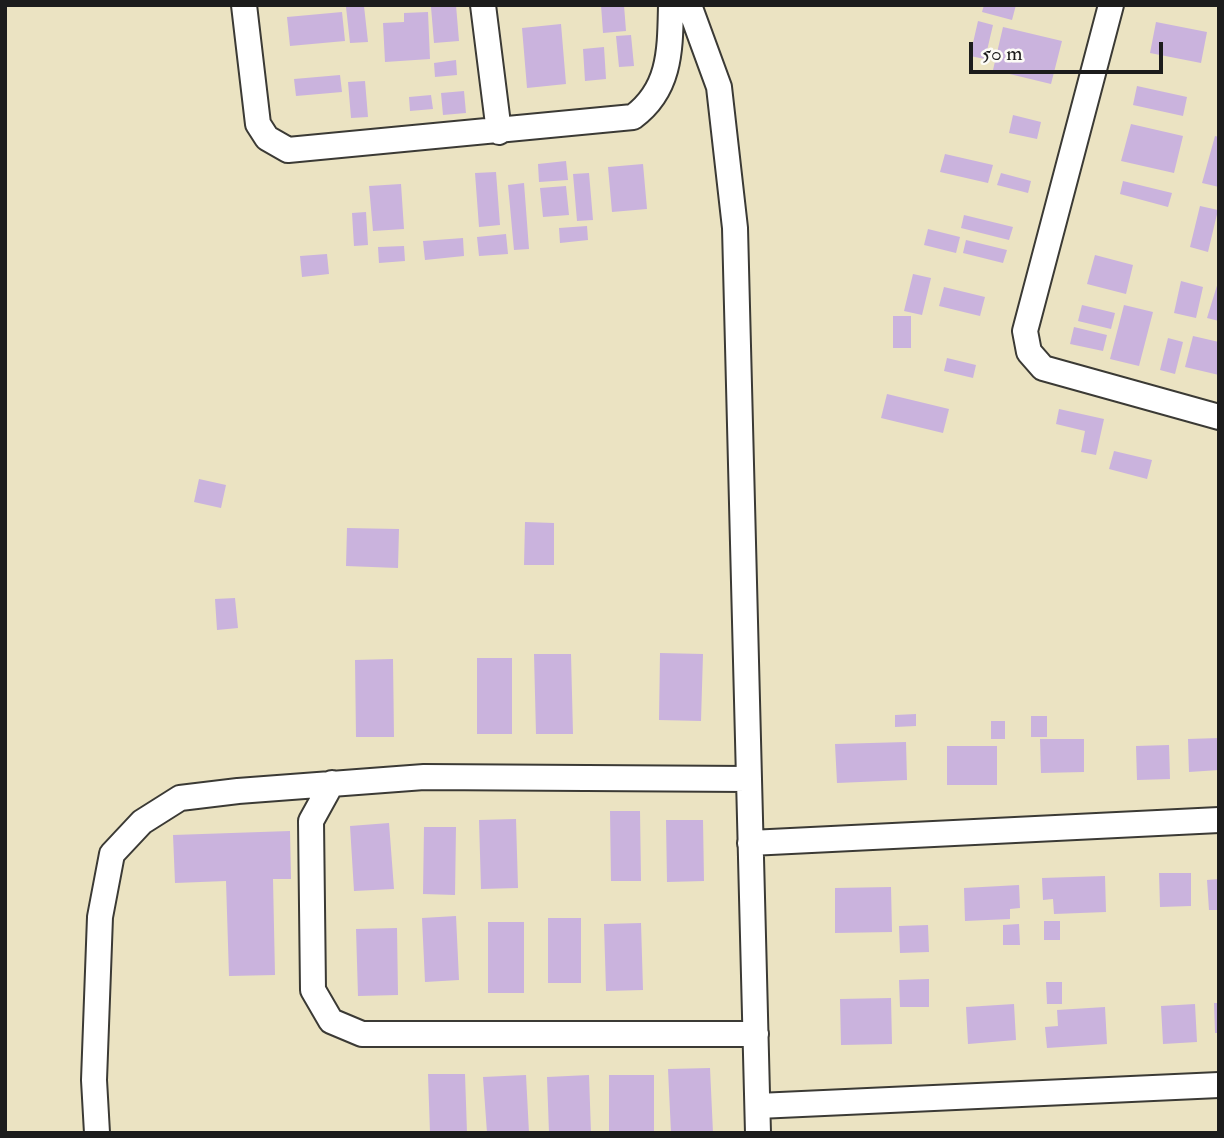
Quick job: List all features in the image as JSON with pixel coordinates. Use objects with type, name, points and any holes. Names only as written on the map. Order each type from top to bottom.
[{"type":"street","points":[[244,5],[258,124],[267,138],[288,150],[499,132],[633,117],[648,106],[662,86],[670,41],[671,5]]},
{"type":"street","points":[[483,5],[499,132]]},
{"type":"street","points":[[689,5],[719,88],[735,228],[758,1133]]},
{"type":"street","points":[[1111,5],[1025,331],[1028,352],[1043,368],[1219,417]]},
{"type":"street","points":[[97,1133],[94,1080],[100,917],[112,854],[142,822],[180,799],[332,783],[424,777],[748,779]]},
{"type":"street","points":[[332,783],[311,821],[313,990],[331,1021],[362,1034],[756,1034]]},
{"type":"street","points":[[750,843],[1219,820]]},
{"type":"street","points":[[758,1106],[1219,1085]]},
{"type":"building","points":[[456,5],[459,41],[434,43],[431,7]]},
{"type":"building","points":[[601,5],[624,5],[626,31],[603,33]]},
{"type":"building","points":[[984,5],[1016,5],[1012,20],[982,12]]},
{"type":"building","points":[[364,6],[368,42],[350,43],[346,7]]},
{"type":"building","points":[[342,12],[345,41],[290,46],[287,17]]},
{"type":"building","points":[[428,12],[430,59],[385,62],[383,23],[404,22],[404,13]]},
{"type":"building","points":[[978,21],[993,25],[985,59],[970,56]]},
{"type":"building","points":[[1156,22],[1207,32],[1201,63],[1150,53]]},
{"type":"building","points":[[561,24],[566,84],[527,88],[522,28]]},
{"type":"building","points":[[1003,27],[1062,41],[1051,84],[993,70]]},
{"type":"building","points":[[631,35],[634,66],[619,67],[616,36]]},
{"type":"building","points":[[604,47],[606,79],[585,81],[583,49]]},
{"type":"building","points":[[456,60],[457,75],[435,77],[434,63]]},
{"type":"building","points":[[340,75],[342,92],[296,96],[294,79]]},
{"type":"building","points":[[365,81],[368,117],[351,118],[348,82]]},
{"type":"building","points":[[1137,86],[1187,97],[1183,116],[1133,105]]},
{"type":"building","points":[[464,91],[466,113],[443,115],[441,93]]},
{"type":"building","points":[[431,95],[433,109],[410,111],[409,97]]},
{"type":"building","points":[[1013,115],[1041,122],[1037,139],[1009,133]]},
{"type":"building","points":[[1131,124],[1183,136],[1174,173],[1121,161]]},
{"type":"building","points":[[1215,136],[1219,137],[1219,187],[1202,183]]},
{"type":"building","points":[[945,154],[993,165],[988,183],[940,172]]},
{"type":"building","points":[[566,161],[568,180],[539,182],[538,164]]},
{"type":"building","points":[[643,164],[647,209],[612,212],[608,167]]},
{"type":"building","points":[[496,172],[500,225],[479,227],[475,173]]},
{"type":"building","points":[[589,173],[593,220],[577,221],[573,174]]},
{"type":"building","points":[[1001,173],[1031,181],[1028,193],[997,185]]},
{"type":"building","points":[[1123,181],[1172,193],[1168,207],[1120,194]]},
{"type":"building","points":[[524,183],[529,249],[514,250],[508,185]]},
{"type":"building","points":[[401,184],[404,229],[373,231],[369,186]]},
{"type":"building","points":[[566,186],[569,215],[543,217],[540,188]]},
{"type":"building","points":[[1200,206],[1218,210],[1208,252],[1190,247]]},
{"type":"building","points":[[366,212],[368,245],[354,246],[352,213]]},
{"type":"building","points":[[964,215],[1013,227],[1009,240],[961,228]]},
{"type":"building","points":[[587,226],[588,240],[560,243],[559,228]]},
{"type":"building","points":[[928,229],[960,237],[956,253],[924,245]]},
{"type":"building","points":[[506,234],[508,254],[479,256],[477,237]]},
{"type":"building","points":[[463,238],[464,256],[425,260],[423,241]]},
{"type":"building","points":[[966,240],[1007,250],[1003,263],[963,253]]},
{"type":"building","points":[[404,246],[405,261],[379,263],[378,247]]},
{"type":"building","points":[[327,254],[329,274],[302,277],[300,256]]},
{"type":"building","points":[[1095,255],[1133,265],[1126,294],[1087,284]]},
{"type":"building","points":[[913,274],[931,278],[922,315],[904,311]]},
{"type":"building","points":[[1219,279],[1219,321],[1207,318]]},
{"type":"building","points":[[1181,281],[1203,287],[1196,318],[1174,313]]},
{"type":"building","points":[[944,287],[985,297],[980,316],[939,306]]},
{"type":"building","points":[[1082,305],[1115,313],[1111,329],[1078,321]]},
{"type":"building","points":[[1124,305],[1153,312],[1139,366],[1110,359]]},
{"type":"building","points":[[893,316],[911,316],[911,348],[893,348]]},
{"type":"building","points":[[1074,327],[1107,335],[1103,351],[1070,344]]},
{"type":"building","points":[[1193,336],[1219,342],[1219,375],[1185,367]]},
{"type":"building","points":[[1168,338],[1183,342],[1175,374],[1160,370]]},
{"type":"building","points":[[947,358],[976,365],[973,378],[944,371]]},
{"type":"building","points":[[887,394],[949,409],[943,433],[881,418]]},
{"type":"building","points":[[1059,409],[1104,419],[1096,455],[1081,452],[1085,431],[1056,424]]},
{"type":"building","points":[[1114,451],[1152,460],[1147,479],[1109,469]]},
{"type":"building","points":[[199,479],[226,485],[221,508],[194,502]]},
{"type":"building","points":[[525,522],[554,523],[554,565],[524,565]]},
{"type":"building","points":[[347,528],[399,529],[398,568],[346,566]]},
{"type":"building","points":[[235,598],[238,628],[217,630],[215,599]]},
{"type":"building","points":[[660,653],[703,654],[701,721],[659,720]]},
{"type":"building","points":[[534,654],[571,654],[573,734],[536,734]]},
{"type":"building","points":[[477,658],[512,658],[512,734],[477,734]]},
{"type":"building","points":[[393,659],[394,737],[356,737],[355,660]]},
{"type":"building","points":[[916,714],[916,726],[895,727],[895,715]]},
{"type":"building","points":[[1031,716],[1047,716],[1047,737],[1031,737]]},
{"type":"building","points":[[991,721],[1005,721],[1005,739],[991,739]]},
{"type":"building","points":[[1219,738],[1219,770],[1189,772],[1188,739]]},
{"type":"building","points":[[1040,739],[1084,739],[1084,772],[1041,773]]},
{"type":"building","points":[[906,742],[907,780],[837,783],[835,744]]},
{"type":"building","points":[[1169,745],[1170,779],[1137,780],[1136,746]]},
{"type":"building","points":[[947,746],[997,746],[997,785],[947,785]]},
{"type":"building","points":[[610,811],[640,811],[641,881],[611,881]]},
{"type":"building","points":[[516,819],[518,888],[481,889],[479,820]]},
{"type":"building","points":[[666,820],[703,820],[704,881],[667,882]]},
{"type":"building","points":[[389,823],[394,889],[354,891],[350,826]]},
{"type":"building","points":[[424,827],[456,827],[455,895],[423,894]]},
{"type":"building","points":[[290,831],[291,879],[273,879],[275,975],[229,976],[226,881],[175,883],[173,835]]},
{"type":"building","points":[[1159,873],[1191,873],[1191,906],[1160,907]]},
{"type":"building","points":[[1105,876],[1106,912],[1054,914],[1053,899],[1043,900],[1042,878]]},
{"type":"building","points":[[1219,879],[1219,910],[1209,910],[1207,880]]},
{"type":"building","points":[[1019,885],[1020,908],[1010,909],[1010,919],[965,921],[964,888]]},
{"type":"building","points":[[891,887],[892,932],[835,933],[835,888]]},
{"type":"building","points":[[456,916],[459,980],[425,982],[422,918]]},
{"type":"building","points":[[548,918],[581,918],[581,983],[548,983]]},
{"type":"building","points":[[1044,921],[1060,921],[1060,940],[1044,940]]},
{"type":"building","points":[[488,922],[524,922],[524,993],[488,993]]},
{"type":"building","points":[[641,923],[643,990],[606,991],[604,924]]},
{"type":"building","points":[[1019,924],[1020,945],[1003,945],[1003,925]]},
{"type":"building","points":[[928,925],[929,952],[900,953],[899,926]]},
{"type":"building","points":[[397,928],[398,995],[358,996],[356,929]]},
{"type":"building","points":[[929,979],[929,1007],[900,1007],[899,980]]},
{"type":"building","points":[[1046,982],[1062,982],[1062,1004],[1047,1004]]},
{"type":"building","points":[[891,998],[892,1044],[841,1045],[840,999]]},
{"type":"building","points":[[1214,1003],[1219,1003],[1219,1033],[1215,1033]]},
{"type":"building","points":[[1014,1004],[1016,1040],[968,1044],[966,1007]]},
{"type":"building","points":[[1195,1004],[1197,1042],[1163,1044],[1161,1006]]},
{"type":"building","points":[[1105,1007],[1107,1044],[1047,1048],[1045,1027],[1058,1026],[1057,1010]]},
{"type":"building","points":[[710,1068],[713,1133],[671,1133],[668,1069]]},
{"type":"building","points":[[428,1074],[465,1074],[467,1133],[430,1133]]},
{"type":"building","points":[[526,1075],[529,1133],[487,1133],[483,1077]]},
{"type":"building","points":[[589,1075],[591,1133],[549,1133],[547,1077]]},
{"type":"building","points":[[609,1075],[654,1075],[654,1133],[609,1133]]}]
